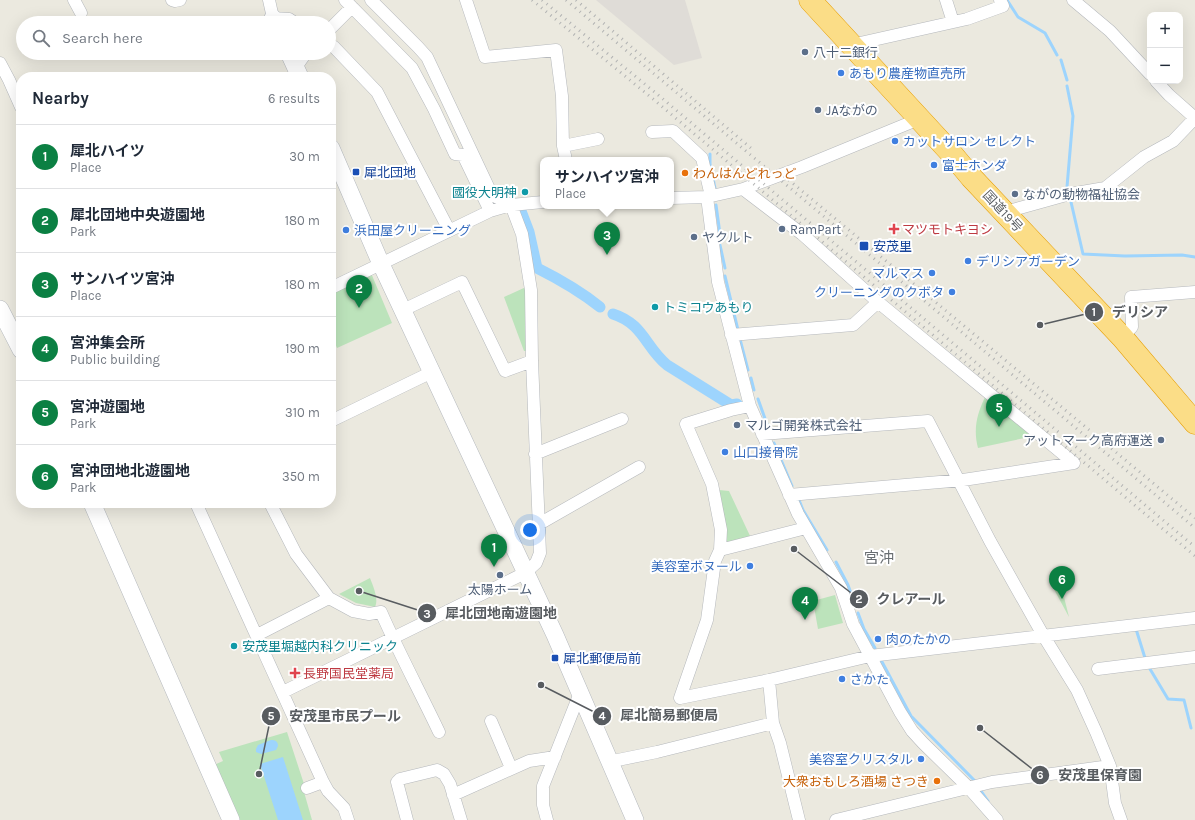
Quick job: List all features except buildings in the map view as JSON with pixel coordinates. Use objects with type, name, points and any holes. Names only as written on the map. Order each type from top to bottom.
[{"type":"highway","name":"国道19号","points":[[810,0],[1005,212],[1122,336],[1195,423]]},
{"type":"street","points":[[74,0],[81,13]]},
{"type":"street","points":[[172,0],[175,2],[180,0]]},
{"type":"street","points":[[269,0],[274,16]]},
{"type":"street","points":[[283,692],[525,573],[536,563],[540,553],[530,290],[522,234],[511,205],[492,195],[427,57],[371,0]]},
{"type":"street","points":[[466,0],[485,57],[556,50],[562,96],[563,146],[565,157]]},
{"type":"street","points":[[946,0],[953,22]]},
{"type":"street","points":[[855,49],[860,43],[967,20],[1003,6],[1000,0]]},
{"type":"street","points":[[1073,0],[1110,31],[1147,71]]},
{"type":"street","points":[[336,20],[348,3],[412,68],[434,109],[455,154],[463,156],[490,211]]},
{"type":"street","points":[[336,49],[378,92],[449,230]]},
{"type":"street","points":[[0,63],[16,96]]},
{"type":"street","points":[[1005,212],[1070,194],[1105,188],[1144,157],[1173,141],[1195,118],[1168,95],[1159,84]]},
{"type":"street","points":[[674,198],[709,196],[743,189],[802,167],[919,119]]},
{"type":"street","points":[[652,132],[672,130],[702,158],[709,196],[718,282],[750,406],[798,514],[841,588],[853,624],[900,712],[912,730],[923,743],[968,787],[997,820]]},
{"type":"street","points":[[563,146],[598,139]]},
{"type":"street","points":[[336,160],[381,264],[580,693],[608,762],[634,820]]},
{"type":"street","points":[[743,189],[802,234],[878,302],[1074,463],[963,480],[789,495]]},
{"type":"street","points":[[336,286],[490,211],[511,205],[540,202]]},
{"type":"street","points":[[403,310],[462,282],[505,371],[532,361]]},
{"type":"street","points":[[1122,336],[1132,327],[1131,297],[1195,292]]},
{"type":"street","points":[[731,335],[853,325],[878,302]]},
{"type":"street","points":[[0,309],[16,340]]},
{"type":"street","points":[[336,419],[432,372]]},
{"type":"street","points":[[750,406],[731,410],[686,424],[712,484],[721,530],[720,550],[715,561],[707,620],[680,698],[769,680],[870,656],[1043,635],[1076,633],[1183,618],[1195,618]]},
{"type":"street","points":[[536,454],[622,419]]},
{"type":"street","points":[[762,434],[928,421],[957,480],[990,541],[1043,635],[1077,690],[1110,766],[1115,803],[1121,820]]},
{"type":"street","points":[[539,524],[639,467]]},
{"type":"street","points":[[94,508],[231,820]]},
{"type":"street","points":[[198,508],[323,782],[328,791],[344,808],[348,820]]},
{"type":"street","points":[[273,508],[296,554],[328,598],[353,611],[368,614],[381,612],[392,639],[419,689],[439,732]]},
{"type":"street","points":[[720,550],[806,528]]},
{"type":"street","points":[[257,635],[328,598]]},
{"type":"street","points":[[1098,669],[1195,657]]},
{"type":"street","points":[[769,680],[773,723],[780,743],[799,820]]},
{"type":"street","points":[[547,820],[543,805],[543,786],[580,693]]},
{"type":"street","points":[[491,721],[512,768]]},
{"type":"street","points":[[608,762],[657,752],[773,723]]},
{"type":"street","points":[[453,795],[529,761],[555,757]]},
{"type":"street","points":[[836,820],[992,782],[1110,766]]},
{"type":"street","points":[[407,820],[397,782],[400,779],[437,770],[444,774],[461,820]]},
{"type":"street","points":[[307,788],[323,782]]},
{"type":"shaded area","points":[[596,0],[685,0],[702,58],[674,65]]},
{"type":"green space","points":[[371,273],[392,323],[337,348],[336,290]]},
{"type":"green space","points":[[526,287],[528,351],[524,351],[504,297]]},
{"type":"green space","points":[[985,397],[1034,436],[978,448],[976,428],[980,409]]},
{"type":"green space","points":[[719,490],[729,491],[751,538],[728,544],[726,540]]},
{"type":"green space","points":[[370,578],[376,596],[375,607],[356,603],[339,594]]},
{"type":"green space","points":[[1060,581],[1069,617],[1050,582]]},
{"type":"green space","points":[[835,595],[843,623],[818,629],[813,601]]},
{"type":"green space","points":[[287,732],[304,784],[302,785],[312,820],[237,820],[214,765],[223,761],[219,752]]},
{"type":"water","points":[[271,740],[277,742],[278,746],[276,750],[261,754],[256,752],[258,745]]},
{"type":"water","points":[[283,757],[303,820],[278,820],[260,764]]},
{"type":"waterway","points":[[1007,0],[1018,17],[1045,33],[1057,55]]},
{"type":"waterway","points":[[1061,60],[1067,80]]},
{"type":"waterway","points":[[1067,86],[1073,116],[1067,187]]},
{"type":"waterway","points":[[710,154],[710,164],[715,188]]},
{"type":"waterway","points":[[1071,202],[1083,254],[1125,256],[1182,255],[1195,257]]},
{"type":"waterway","points":[[716,205],[720,234]]},
{"type":"waterway","points":[[521,211],[529,232],[537,268],[553,276],[600,307]]},
{"type":"waterway","points":[[720,245],[725,268]]},
{"type":"waterway","points":[[725,276],[738,330]]},
{"type":"waterway","points":[[613,314],[623,318],[638,330],[667,365],[731,405],[737,404]]},
{"type":"waterway","points":[[740,339],[748,370]]},
{"type":"waterway","points":[[751,378],[754,390]]},
{"type":"waterway","points":[[758,399],[768,427]]},
{"type":"waterway","points":[[774,443],[792,486]]},
{"type":"waterway","points":[[799,500],[803,510],[827,550]]},
{"type":"waterway","points":[[836,562],[848,585],[853,599]]},
{"type":"waterway","points":[[858,613],[864,629],[875,648]]},
{"type":"waterway","points":[[1136,629],[1145,658]]},
{"type":"waterway","points":[[881,660],[911,716],[974,780]]},
{"type":"waterway","points":[[1150,669],[1168,699],[1184,700],[1191,728]]},
{"type":"waterway","points":[[981,791],[988,801]]},
{"type":"railway","points":[[532,0],[653,99],[1195,556]]},
{"type":"railway","points":[[542,0],[657,94],[1195,547]]},
{"type":"railway","points":[[566,0],[1195,528]]},
{"type":"railway","points":[[576,0],[752,149]]},
{"type":"railway","points":[[784,176],[1195,518]]},
{"type":"place","name":"八十二銀行","points":[[805,52]]},
{"type":"place","name":"あもり農産物直売所","points":[[841,73]]},
{"type":"place","name":"JAながの","points":[[818,110]]},
{"type":"place","name":"カットサロン セレクト","points":[[895,141]]},
{"type":"place","name":"富士ホンダ","points":[[934,165]]},
{"type":"place","name":"犀北団地","points":[[356,172]]},
{"type":"place","name":"わんはんどれっど","points":[[685,173]]},
{"type":"place","name":"國役大明神","points":[[525,192]]},
{"type":"place","name":"ながの動物福祉協会","points":[[1015,194]]},
{"type":"place","name":"RamPart","points":[[782,229]]},
{"type":"place","name":"マツモトキヨシ","points":[[894,229]]},
{"type":"place","name":"浜田屋クリーニング","points":[[346,230]]},
{"type":"place","name":"ヤクルト","points":[[694,237]]},
{"type":"place","name":"安茂里","points":[[864,246]]},
{"type":"place","name":"サンハイツ宮沖","points":[[607,255]]},
{"type":"place","name":"デリシアガーデン","points":[[968,261]]},
{"type":"place","name":"マルマス","points":[[932,273]]},
{"type":"place","name":"クリーニングのクボタ","points":[[952,292]]},
{"type":"place","name":"トミコウあもり","points":[[655,307]]},
{"type":"place","name":"犀北団地中央遊園地","points":[[359,308]]},
{"type":"place","name":"デリシア","points":[[1040,325]]},
{"type":"place","name":"マルゴ開発株式会社","points":[[737,425]]},
{"type":"place","name":"宮沖遊園地","points":[[999,427]]},
{"type":"place","name":"アットマーク高府運送","points":[[1161,440]]},
{"type":"place","name":"山口接骨院","points":[[725,452]]},
{"type":"place","name":"クレアール","points":[[794,549]]},
{"type":"place","name":"美容室ボヌール","points":[[750,566]]},
{"type":"place","name":"犀北ハイツ","points":[[494,567]]},
{"type":"place","name":"太陽ホーム","points":[[500,575]]},
{"type":"place","name":"犀北団地南遊園地","points":[[359,591]]},
{"type":"place","name":"宮沖団地北遊園地","points":[[1062,599]]},
{"type":"place","name":"宮沖集会所","points":[[805,620]]},
{"type":"place","name":"肉のたかの","points":[[878,639]]},
{"type":"place","name":"安茂里堀越内科クリニック","points":[[234,646]]},
{"type":"place","name":"犀北郵便局前","points":[[555,658]]},
{"type":"place","name":"長野国民堂薬局","points":[[295,673]]},
{"type":"place","name":"さかた","points":[[842,679]]},
{"type":"place","name":"犀北簡易郵便局","points":[[541,685]]},
{"type":"place","name":"安茂里保育園","points":[[980,728]]},
{"type":"place","name":"美容室クリスタル","points":[[921,759]]},
{"type":"place","name":"安茂里市民プール","points":[[259,774]]},
{"type":"place","name":"大衆おもしろ酒場 さつき","points":[[937,781]]},
{"type":"district","name":"宮沖","points":[[879,558]]}]
